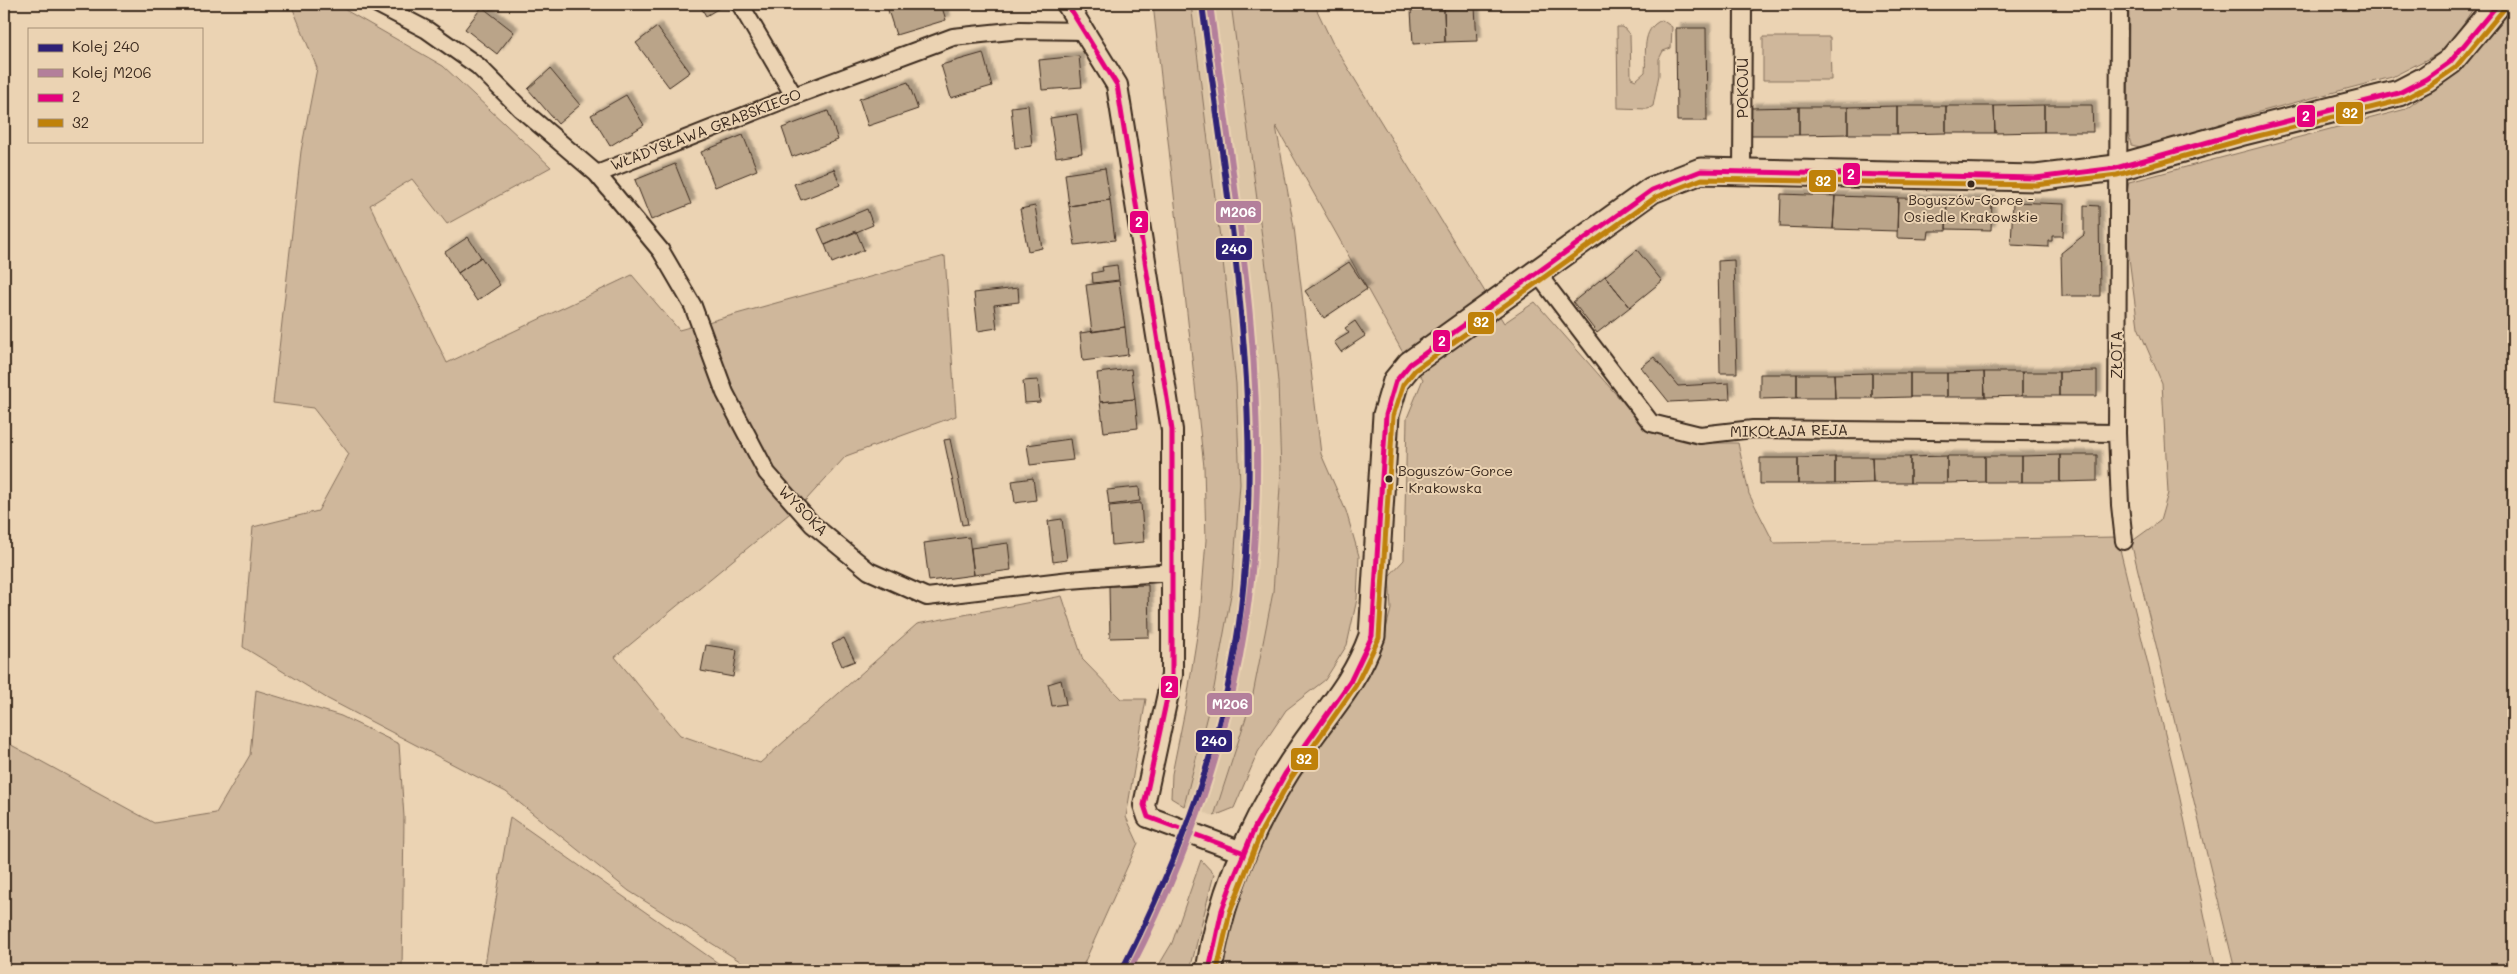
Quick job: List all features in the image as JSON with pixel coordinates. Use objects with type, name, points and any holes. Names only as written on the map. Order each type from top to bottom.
[{"type":"main road","points":[[1209,970],[1213,942],[1239,861],[1262,810],[1302,748],[1344,692],[1362,663],[1372,636],[1386,415],[1396,382],[1410,364],[1652,190],[1701,171],[2036,178],[2116,168],[2240,133],[2399,93],[2426,79],[2450,62],[2498,4]]},
{"type":"street","name":"WŁADYSŁAWA GRABSKIEGO","points":[[377,4],[427,30],[478,66],[521,109],[597,174],[794,96],[953,37],[1020,30],[1085,31]]},
{"type":"street","points":[[740,4],[794,96]]},
{"type":"street","points":[[1067,4],[1117,84],[1172,430],[1172,675],[1144,805],[1148,817],[1216,841],[1239,861]]},
{"type":"street","name":"POKOJU","points":[[1742,171],[1743,4]]},
{"type":"street","name":"ZŁOTA","points":[[2119,4],[2116,168],[2117,433],[2120,505],[2124,541]]},
{"type":"street","name":"WYSOKA","points":[[597,174],[661,251],[693,306],[725,393],[767,473],[812,524],[868,571],[927,597],[1070,580],[1172,572]]},
{"type":"street","name":"MIKOŁAJA REJA","points":[[1530,278],[1651,423],[1700,435],[1753,429],[2117,433]]},
{"type":"shaded area","points":[[291,4],[335,4],[443,66],[551,167],[447,224],[412,179],[370,205],[447,363],[632,275],[679,330],[945,256],[956,416],[846,456],[806,500],[615,657],[680,735],[760,763],[917,624],[1062,596],[1083,660],[1121,699],[1146,699],[1126,817],[1138,843],[1081,970],[754,970],[629,891],[506,792],[328,699],[243,647],[253,527],[318,511],[349,454],[313,408],[273,403],[301,151],[317,68]]},
{"type":"shaded area","points":[[1153,4],[1191,4],[1236,384],[1240,484],[1232,589],[1214,688],[1184,806],[1171,798],[1172,774],[1186,705],[1200,617],[1206,540],[1204,467]]},
{"type":"shaded area","points":[[1191,4],[1231,4],[1270,297],[1278,382],[1281,472],[1273,592],[1252,699],[1214,816],[1184,806],[1214,688],[1232,589],[1240,484],[1236,384]]},
{"type":"shaded area","points":[[1231,4],[1314,4],[1332,42],[1504,323],[1535,302],[1649,432],[1701,443],[1738,443],[1749,494],[1774,543],[2117,537],[2175,775],[2216,970],[1223,970],[1231,924],[1246,874],[1268,815],[1379,656],[1391,609],[1389,576],[1404,560],[1407,418],[1423,379],[1402,351],[1276,126],[1294,227],[1321,454],[1346,511],[1359,556],[1357,599],[1347,645],[1325,680],[1286,710],[1258,752],[1234,808],[1214,816],[1252,699],[1273,592],[1281,472],[1278,382],[1270,297]]},
{"type":"shaded area","points":[[2129,4],[2476,4],[2447,49],[2392,77],[2255,113],[2145,148],[2131,145],[2128,133]]},
{"type":"shaded area","points":[[2513,7],[2513,970],[2235,970],[2131,542],[2160,521],[2168,493],[2162,383],[2138,327],[2123,212],[2129,182],[2406,109],[2458,71]]},
{"type":"shaded area","points":[[1662,20],[1672,27],[1671,48],[1663,51],[1659,59],[1659,75],[1653,106],[1648,109],[1618,108],[1617,27],[1623,27],[1630,35],[1631,78],[1636,80],[1645,72],[1645,50],[1650,29]]},
{"type":"shaded area","points":[[1763,37],[1830,37],[1831,80],[1763,80]]},
{"type":"shaded area","points":[[256,690],[341,716],[399,744],[404,817],[402,970],[4,970],[4,741],[154,823],[216,813],[250,755]]},
{"type":"shaded area","points":[[510,817],[728,970],[484,970]]},
{"type":"shaded area","points":[[1201,860],[1214,874],[1190,970],[1156,970],[1172,943]]},
{"type":"building","points":[[699,4],[723,4],[724,5],[706,16]]},
{"type":"building","points":[[886,4],[941,4],[946,20],[896,35]]},
{"type":"building","points":[[1749,4],[1798,4],[1798,7],[1749,8]]},
{"type":"building","points":[[1798,4],[1847,4],[1847,7],[1798,7]]},
{"type":"building","points":[[1847,4],[1896,4],[1896,6],[1847,7]]},
{"type":"building","points":[[1896,4],[1945,4],[1945,6],[1896,6]]},
{"type":"building","points":[[1945,4],[1993,4],[1993,5],[1945,6]]},
{"type":"building","points":[[2042,4],[2042,5],[1993,5]]},
{"type":"building","points":[[2091,4],[2091,5],[2042,5]]},
{"type":"building","points":[[482,7],[514,32],[497,54],[465,29]]},
{"type":"building","points":[[1475,7],[1477,41],[1445,42],[1444,9]]},
{"type":"building","points":[[1444,9],[1445,42],[1413,44],[1411,10]]},
{"type":"building","points":[[657,27],[690,72],[669,87],[636,43]]},
{"type":"building","points":[[1676,28],[1706,28],[1707,121],[1677,121]]},
{"type":"building","points":[[983,53],[992,86],[951,98],[941,65]]},
{"type":"building","points":[[1079,56],[1082,87],[1042,90],[1039,60]]},
{"type":"building","points":[[550,69],[580,105],[558,124],[528,89]]},
{"type":"building","points":[[908,82],[918,109],[868,126],[859,99]]},
{"type":"building","points":[[626,95],[644,125],[610,146],[591,115]]},
{"type":"building","points":[[1028,105],[1032,146],[1015,148],[1011,107]]},
{"type":"building","points":[[2044,105],[2044,132],[1995,133],[1994,106]]},
{"type":"building","points":[[2044,105],[2092,105],[2093,132],[2044,132]]},
{"type":"building","points":[[1897,106],[1946,106],[1946,133],[1897,134]]},
{"type":"building","points":[[1897,106],[1897,134],[1848,134],[1848,107]]},
{"type":"building","points":[[1946,106],[1994,106],[1995,133],[1946,133]]},
{"type":"building","points":[[1799,107],[1799,135],[1750,135],[1750,108]]},
{"type":"building","points":[[1799,107],[1848,107],[1848,134],[1799,135]]},
{"type":"building","points":[[828,111],[838,140],[792,157],[782,128]]},
{"type":"building","points":[[1077,114],[1082,153],[1056,157],[1050,118]]},
{"type":"building","points":[[743,135],[757,170],[715,187],[701,152]]},
{"type":"building","points":[[675,164],[691,204],[651,220],[635,180]]},
{"type":"building","points":[[1105,168],[1110,200],[1069,206],[1065,174]]},
{"type":"building","points":[[834,169],[840,185],[801,200],[794,184]]},
{"type":"building","points":[[1781,194],[1835,196],[1833,229],[1780,227]]},
{"type":"building","points":[[1835,196],[1898,198],[1897,231],[1833,229]]},
{"type":"building","points":[[1898,198],[1947,199],[1946,231],[1929,231],[1928,239],[1897,238]]},
{"type":"building","points":[[1947,199],[1992,201],[1991,230],[1946,229]]},
{"type":"building","points":[[1110,200],[1115,240],[1075,245],[1069,206]]},
{"type":"building","points":[[2013,202],[2064,204],[2063,236],[2052,236],[2052,241],[2048,241],[2048,247],[2011,245]]},
{"type":"building","points":[[2084,205],[2099,206],[2100,296],[2062,296],[2061,253],[2084,235]]},
{"type":"building","points":[[1035,206],[1042,248],[1028,251],[1020,209]]},
{"type":"building","points":[[867,209],[873,225],[825,245],[818,229]]},
{"type":"building","points":[[856,231],[864,250],[832,263],[825,245]]},
{"type":"building","points":[[468,237],[481,257],[458,273],[445,252]]},
{"type":"building","points":[[1637,250],[1662,281],[1630,307],[1605,276]]},
{"type":"building","points":[[481,257],[500,285],[477,301],[458,273]]},
{"type":"building","points":[[1734,260],[1737,373],[1720,373],[1718,261]]},
{"type":"building","points":[[1349,262],[1367,289],[1324,318],[1305,291]]},
{"type":"building","points":[[1117,265],[1119,280],[1093,283],[1092,273],[1103,271],[1102,267]]},
{"type":"building","points":[[1605,276],[1630,307],[1597,333],[1573,302]]},
{"type":"building","points":[[1119,281],[1125,327],[1092,332],[1086,285]]},
{"type":"building","points":[[1018,288],[1019,302],[994,305],[997,328],[978,331],[974,293]]},
{"type":"building","points":[[1355,321],[1365,336],[1341,352],[1334,342],[1349,333],[1345,328]]},
{"type":"building","points":[[1125,327],[1128,355],[1083,361],[1080,333]]},
{"type":"building","points":[[1654,357],[1678,386],[1729,383],[1730,399],[1669,402],[1641,367]]},
{"type":"building","points":[[1131,369],[1135,399],[1100,402],[1097,373]]},
{"type":"building","points":[[2097,371],[2097,396],[2059,396],[2059,372]]},
{"type":"building","points":[[1984,372],[2022,372],[2022,396],[1985,397]]},
{"type":"building","points":[[1984,372],[1985,397],[1947,397],[1947,373]]},
{"type":"building","points":[[2022,372],[2059,372],[2059,396],[2022,396]]},
{"type":"building","points":[[1872,373],[1910,373],[1910,397],[1872,398]]},
{"type":"building","points":[[1872,373],[1872,398],[1835,398],[1834,374]]},
{"type":"building","points":[[1910,373],[1947,373],[1947,397],[1910,397]]},
{"type":"building","points":[[1760,374],[1797,374],[1797,398],[1760,399]]},
{"type":"building","points":[[1797,374],[1834,374],[1835,398],[1797,398]]},
{"type":"building","points":[[1038,380],[1040,402],[1025,403],[1023,381]]},
{"type":"building","points":[[1135,399],[1138,428],[1104,432],[1100,402]]},
{"type":"building","points":[[950,439],[968,524],[962,525],[944,440]]},
{"type":"building","points":[[1070,439],[1073,460],[1030,465],[1027,445]]},
{"type":"building","points":[[2060,455],[2097,455],[2097,481],[2060,482]]},
{"type":"building","points":[[2060,455],[2060,482],[2022,482],[2022,456]]},
{"type":"building","points":[[1947,456],[1985,456],[1985,482],[1947,483]]},
{"type":"building","points":[[1947,456],[1947,483],[1910,483],[1910,457]]},
{"type":"building","points":[[1985,456],[2022,456],[2022,482],[1985,482]]},
{"type":"building","points":[[1835,457],[1872,457],[1873,483],[1835,484]]},
{"type":"building","points":[[1835,457],[1835,484],[1798,484],[1798,458]]},
{"type":"building","points":[[1872,457],[1910,457],[1910,483],[1873,483]]},
{"type":"building","points":[[1760,458],[1798,458],[1798,484],[1760,484]]},
{"type":"building","points":[[1033,478],[1036,500],[1015,503],[1012,481]]},
{"type":"building","points":[[1139,487],[1140,501],[1109,505],[1107,490]]},
{"type":"building","points":[[1141,503],[1144,542],[1112,545],[1109,506]]},
{"type":"building","points":[[1062,519],[1067,560],[1053,562],[1048,521]]},
{"type":"building","points":[[969,537],[974,575],[929,581],[924,543]]},
{"type":"building","points":[[1008,543],[1011,570],[974,575],[971,548]]},
{"type":"building","points":[[1148,585],[1149,637],[1110,638],[1109,586]]},
{"type":"building","points":[[844,638],[855,661],[842,666],[832,644]]},
{"type":"building","points":[[706,645],[737,650],[733,677],[701,671]]},
{"type":"building","points":[[1061,680],[1066,704],[1052,706],[1048,684]]},
{"type":"waterway","points":[[1896,967],[1899,970]]},
{"type":"rail line","name":"240","points":[[1122,970],[1163,883],[1198,794],[1224,703],[1234,656],[1241,608],[1247,532],[1249,457],[1246,381],[1232,230],[1202,4]]},
{"type":"rail line","name":"M206","points":[[1130,970],[1177,869],[1213,766],[1228,713],[1240,659],[1254,548],[1257,480],[1252,344],[1238,207],[1210,4]]},
{"type":"transit line","name":"2","points":[[1067,4],[1117,85],[1172,430],[1172,675],[1144,805],[1148,817],[1242,852]]},
{"type":"transit line","name":"2","points":[[1209,970],[1222,910],[1255,827],[1285,774],[1350,682],[1372,636],[1386,415],[1396,381],[1410,364],[1652,190],[1701,171],[2036,178],[2116,168],[2240,133],[2399,93],[2426,79],[2450,62],[2498,4]]},
{"type":"transit line","name":"32","points":[[1217,970],[1230,912],[1262,830],[1291,778],[1356,685],[1379,638],[1393,416],[1403,385],[1415,370],[1656,197],[1702,179],[2036,185],[2117,175],[2242,140],[2402,100],[2429,86],[2455,68],[2504,9]]},
{"type":"place","name":"Boguszów-Gorce - Osiedle Krakowskie","points":[[1971,184]]},
{"type":"place","name":"Boguszów-Gorce - Krakowska","points":[[1389,479]]}]
